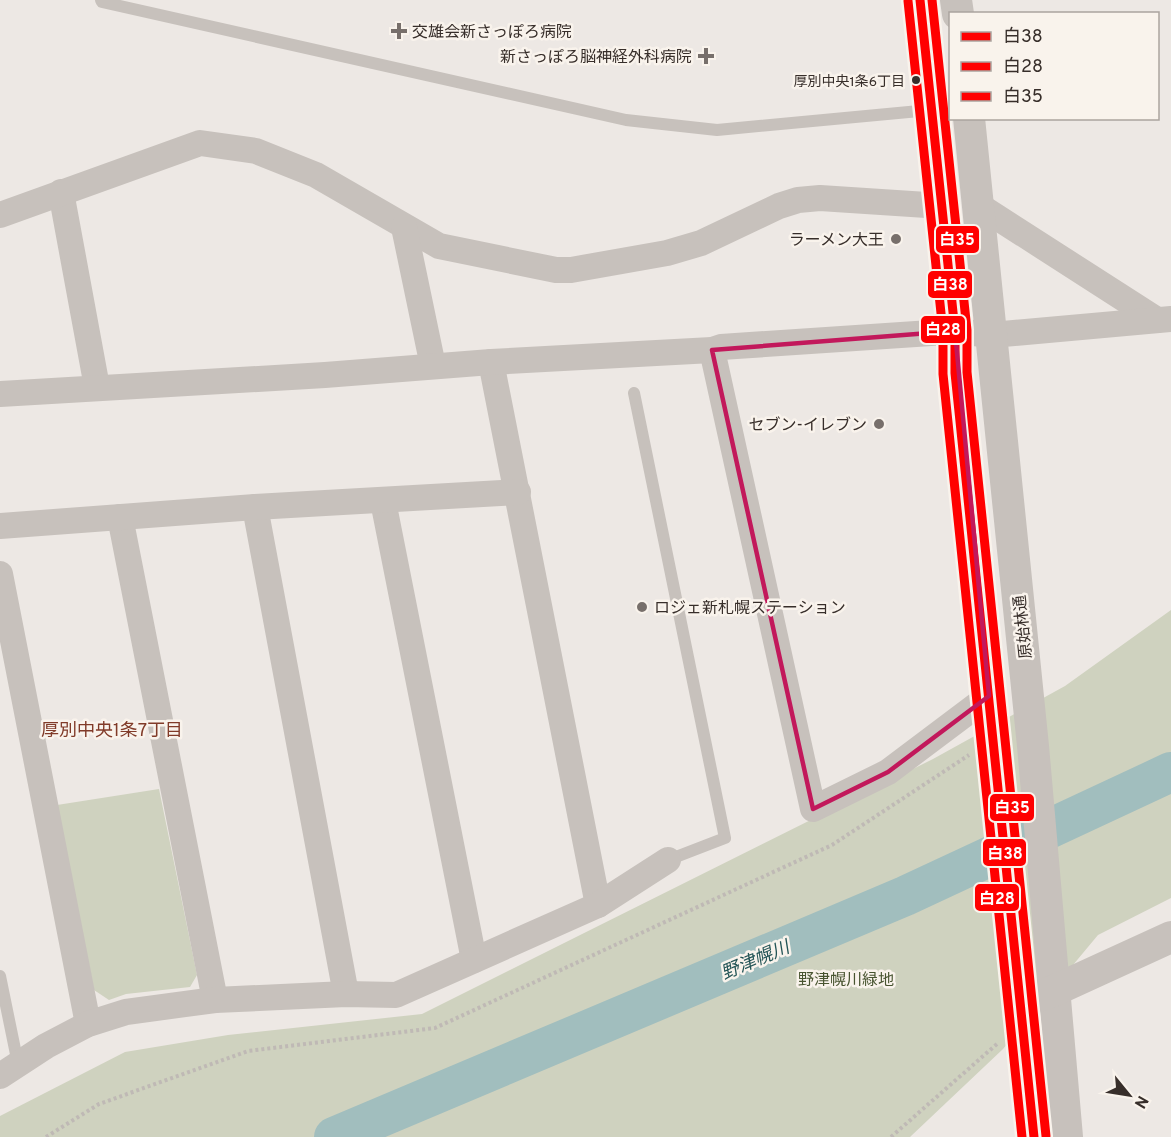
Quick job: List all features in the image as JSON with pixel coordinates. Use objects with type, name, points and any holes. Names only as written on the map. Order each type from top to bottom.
[{"type":"street","points":[[920,0],[955,332],[955,373],[1034,1137]]},
{"type":"street","name":"原始林通","points":[[969,120],[1033,746],[1067,1137]]},
{"type":"street","points":[[0,215],[200,143],[256,151],[316,174],[439,246],[556,270],[571,270],[667,254],[701,243],[780,206],[798,200],[820,198],[942,206]]},
{"type":"street","points":[[61,192],[97,387]]},
{"type":"street","points":[[978,205],[1164,319]]},
{"type":"street","points":[[404,227],[433,366]]},
{"type":"street","points":[[0,394],[313,376],[955,332],[992,335],[1164,319]]},
{"type":"street","points":[[712,350],[813,809],[888,772],[989,696]]},
{"type":"street","points":[[491,362],[598,905]]},
{"type":"street","points":[[0,526],[255,507],[518,492]]},
{"type":"street","points":[[383,501],[474,960]]},
{"type":"street","points":[[255,507],[345,994]]},
{"type":"street","points":[[120,517],[216,1000]]},
{"type":"street","points":[[0,574],[88,1024]]},
{"type":"street","points":[[9,1070],[88,1024],[126,1012],[216,1000],[345,994],[396,995],[598,905],[668,860]]},
{"type":"street","points":[[1020,1001],[1053,991],[1171,937]]},
{"type":"lane","points":[[101,0],[114,5],[626,120],[717,130],[932,110]]},
{"type":"lane","points":[[634,393],[725,838],[668,860]]},
{"type":"lane","points":[[0,976],[9,1070]]},
{"type":"path","points":[[891,1137],[1004,1037]]},
{"type":"highlighted area","points":[[955,331],[989,696],[888,772],[813,809],[712,350]]},
{"type":"green space","name":"野津幌川緑地","points":[[1171,610],[1171,898],[1098,935],[1003,1049],[910,1137],[0,1137],[0,1116],[125,1052],[228,1035],[422,1014],[933,759],[1065,686]]},
{"type":"green space","points":[[159,789],[197,975],[190,987],[126,994],[109,1000],[94,990],[57,805]]},
{"type":"waterway","name":"野津幌川","points":[[334,1137],[905,896],[1171,772]]},
{"type":"transit line","name":"白38","points":[[920,0],[955,331],[955,373],[1034,1137]]},
{"type":"transit line","name":"白35","points":[[932,0],[967,330],[967,372],[1046,1136]]},
{"type":"transit line","name":"白28","points":[[908,1],[943,332],[943,374],[1022,1137]]},
{"type":"place","name":"交雄会新さっぽろ病院","points":[[399,31]]},
{"type":"place","name":"新さっぽろ脳神経外科病院","points":[[706,56]]},
{"type":"place","name":"厚別中央1条6丁目","points":[[916,80]]},
{"type":"place","name":"ラーメン大王","points":[[896,239]]},
{"type":"place","name":"セブン-イレブン","points":[[879,424]]},
{"type":"place","name":"ロジェ新札幌ステーション","points":[[642,607]]},
{"type":"district","name":"厚別中央1条7丁目","points":[[112,730]]}]
